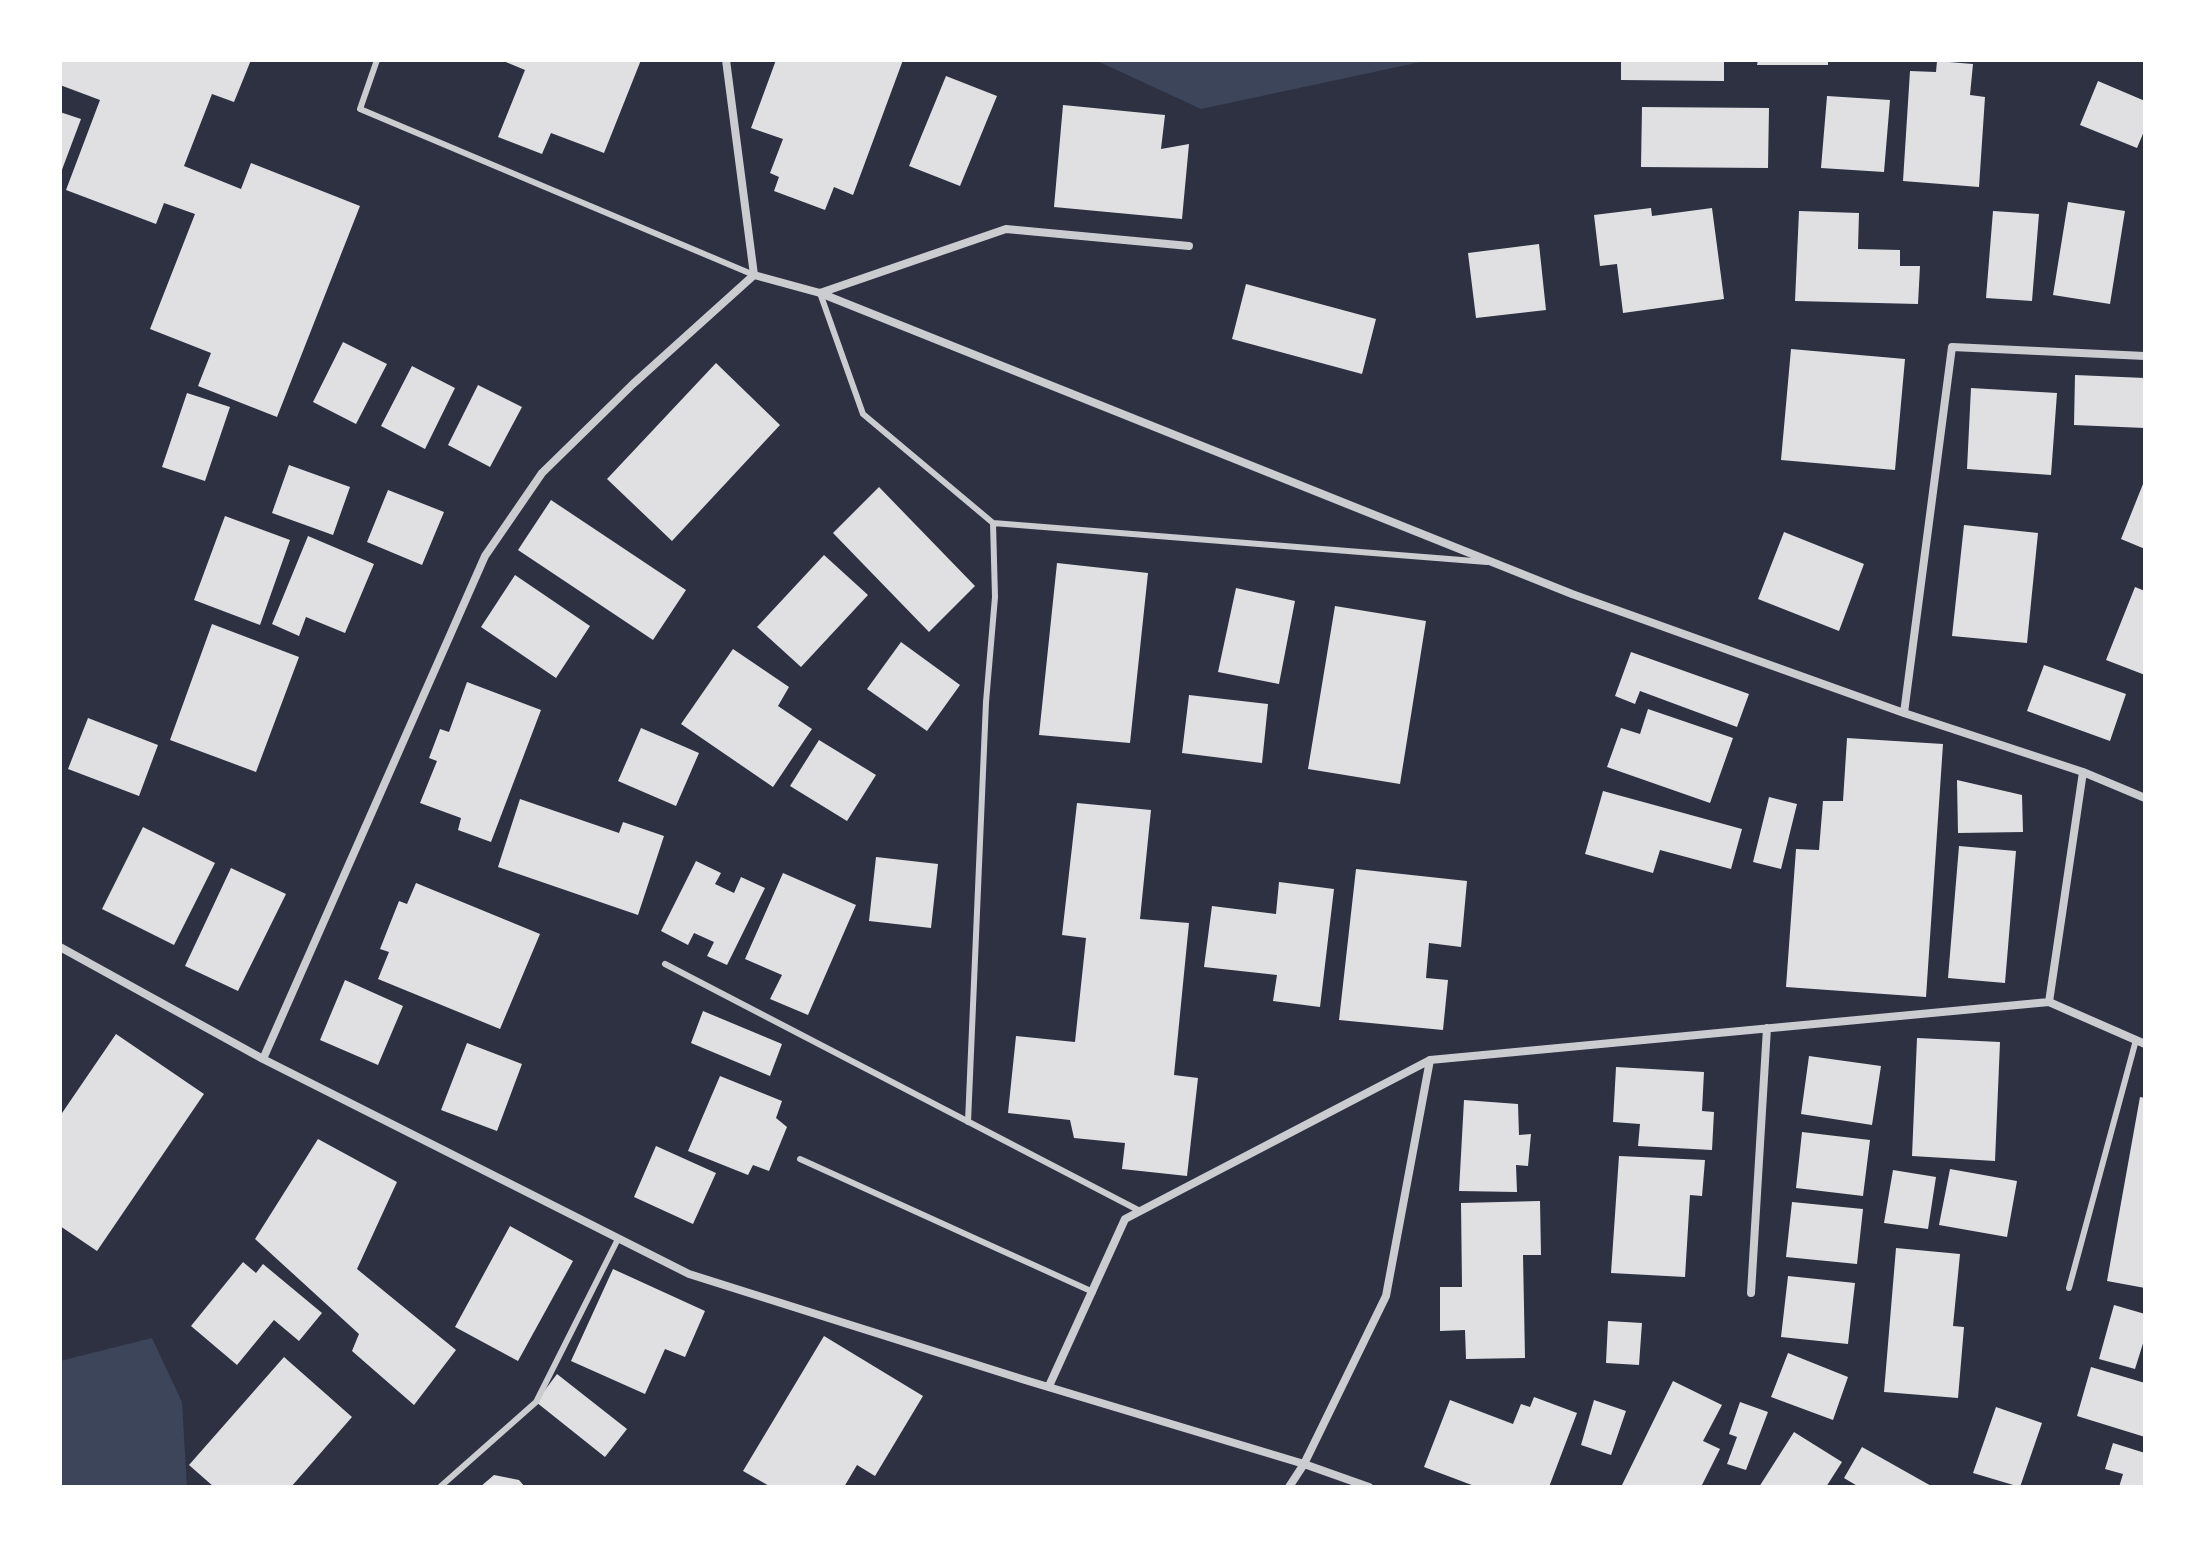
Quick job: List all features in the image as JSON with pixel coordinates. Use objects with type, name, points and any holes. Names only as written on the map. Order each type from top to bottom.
[{"type":"street","points":[[726,60],[754,275]]},
{"type":"street","points":[[820,293],[1006,229],[1189,246]]},
{"type":"street","points":[[754,275],[820,293],[1572,594],[1904,713],[2083,772],[2145,798]]},
{"type":"street","points":[[263,1059],[485,556],[542,473],[633,384],[754,275]]},
{"type":"street","points":[[1904,713],[1952,347],[2145,356]]},
{"type":"street","points":[[2049,1002],[2083,772]]},
{"type":"street","points":[[60,947],[263,1059],[689,1274],[1304,1464],[1369,1487]]},
{"type":"street","points":[[1049,1386],[1125,1219],[1430,1060],[2049,1002],[2140,1042]]},
{"type":"street","points":[[1751,1293],[1767,1028]]},
{"type":"street","points":[[1289,1487],[1304,1464],[1386,1296],[1430,1060]]},
{"type":"lane","points":[[377,60],[360,109],[754,275]]},
{"type":"lane","points":[[820,293],[863,414],[993,523],[1492,562]]},
{"type":"lane","points":[[968,1122],[986,702],[995,597],[993,523]]},
{"type":"lane","points":[[665,964],[1140,1211]]},
{"type":"lane","points":[[2069,1288],[2140,1042]]},
{"type":"lane","points":[[800,1159],[1093,1292]]},
{"type":"lane","points":[[440,1487],[536,1402],[618,1239]]},
{"type":"shaded area","points":[[1095,60],[1430,60],[1201,109]]},
{"type":"shaded area","points":[[152,1338],[182,1402],[187,1487],[60,1487],[60,1361]]},
{"type":"building","points":[[60,60],[251,60],[234,102],[212,94],[184,166],[241,189],[251,163],[360,206],[277,417],[198,386],[211,353],[150,329],[195,214],[164,203],[156,224],[66,190],[100,100],[60,85]]},
{"type":"building","points":[[501,60],[641,60],[604,153],[551,133],[542,154],[498,137],[525,70]]},
{"type":"building","points":[[776,60],[903,60],[853,195],[834,187],[825,210],[774,191],[779,177],[770,173],[783,139],[751,128]]},
{"type":"building","points":[[1621,60],[1724,60],[1724,81],[1621,80]]},
{"type":"building","points":[[1758,60],[1828,60],[1828,65],[1757,65]]},
{"type":"building","points":[[1937,61],[1973,64],[1970,95],[1985,97],[1979,187],[1903,181],[1910,71],[1936,72]]},
{"type":"building","points":[[946,76],[997,96],[960,186],[909,166]]},
{"type":"building","points":[[2098,81],[2145,101],[2145,129],[2137,148],[2080,125]]},
{"type":"building","points":[[1827,96],[1890,100],[1884,172],[1821,168]]},
{"type":"building","points":[[1063,105],[1165,115],[1161,149],[1189,144],[1182,219],[1054,207]]},
{"type":"building","points":[[1642,107],[1769,108],[1768,168],[1641,167]]},
{"type":"building","points":[[60,112],[81,119],[60,175]]},
{"type":"building","points":[[2068,202],[2125,211],[2110,304],[2053,295]]},
{"type":"building","points":[[1651,208],[1652,216],[1712,208],[1724,299],[1623,313],[1617,264],[1600,266],[1594,215]]},
{"type":"building","points":[[1799,211],[1859,213],[1858,249],[1900,250],[1900,266],[1920,266],[1918,304],[1795,301]]},
{"type":"building","points":[[1993,211],[2039,214],[2032,301],[1986,298]]},
{"type":"building","points":[[1539,244],[1546,310],[1476,318],[1468,253]]},
{"type":"building","points":[[1246,284],[1376,319],[1362,374],[1232,339]]},
{"type":"building","points":[[343,342],[387,364],[356,424],[313,402]]},
{"type":"building","points":[[1791,349],[1905,359],[1895,470],[1781,460]]},
{"type":"building","points":[[716,363],[780,425],[672,541],[607,479]]},
{"type":"building","points":[[412,366],[455,388],[425,449],[381,426]]},
{"type":"building","points":[[2075,375],[2145,378],[2145,428],[2074,425]]},
{"type":"building","points":[[478,385],[522,407],[490,467],[448,445]]},
{"type":"building","points":[[1971,388],[2057,393],[2051,475],[1967,469]]},
{"type":"building","points":[[187,393],[230,407],[205,481],[162,467]]},
{"type":"building","points":[[289,465],[350,487],[333,535],[272,513]]},
{"type":"building","points":[[2145,479],[2145,549],[2121,539]]},
{"type":"building","points":[[879,487],[975,586],[929,632],[833,533]]},
{"type":"building","points":[[388,490],[444,512],[422,565],[367,542]]},
{"type":"building","points":[[551,500],[686,590],[653,640],[518,550]]},
{"type":"building","points":[[225,516],[290,540],[260,625],[194,600]]},
{"type":"building","points":[[1964,525],[2038,533],[2027,643],[1952,636]]},
{"type":"building","points":[[1784,532],[1864,564],[1839,631],[1758,599]]},
{"type":"building","points":[[308,536],[374,564],[345,633],[306,617],[299,636],[272,624]]},
{"type":"building","points":[[824,555],[868,595],[801,667],[757,627]]},
{"type":"building","points":[[1057,563],[1148,573],[1130,743],[1039,735]]},
{"type":"building","points":[[515,575],[590,626],[556,678],[481,627]]},
{"type":"building","points":[[2135,587],[2145,591],[2145,675],[2106,660]]},
{"type":"building","points":[[1236,588],[1295,601],[1279,684],[1218,672]]},
{"type":"building","points":[[1335,606],[1426,621],[1400,784],[1308,769]]},
{"type":"building","points":[[212,624],[299,657],[256,772],[170,740]]},
{"type":"building","points":[[901,642],[960,685],[927,731],[867,689]]},
{"type":"building","points":[[733,649],[789,687],[778,706],[812,729],[773,787],[681,724]]},
{"type":"building","points":[[1631,652],[1749,694],[1737,727],[1640,691],[1635,704],[1615,696]]},
{"type":"building","points":[[2044,665],[2126,694],[2110,741],[2027,711]]},
{"type":"building","points":[[467,682],[541,710],[491,842],[458,830],[461,818],[420,803],[437,761],[429,758],[440,729],[449,732]]},
{"type":"building","points":[[1189,695],[1268,704],[1262,763],[1182,753]]},
{"type":"building","points":[[1648,709],[1733,738],[1710,803],[1607,767],[1621,728],[1640,734]]},
{"type":"building","points":[[88,718],[158,745],[139,796],[68,769]]},
{"type":"building","points":[[641,728],[699,753],[676,806],[618,781]]},
{"type":"building","points":[[1847,738],[1943,744],[1926,997],[1786,987],[1796,849],[1819,850],[1823,801],[1843,801]]},
{"type":"building","points":[[819,740],[876,775],[847,821],[790,786]]},
{"type":"building","points":[[1957,780],[2022,795],[2023,832],[1958,833]]},
{"type":"building","points":[[1603,791],[1742,829],[1731,869],[1660,850],[1653,873],[1585,854]]},
{"type":"building","points":[[1769,797],[1797,804],[1781,869],[1753,862]]},
{"type":"building","points":[[520,799],[619,833],[623,822],[664,836],[638,915],[498,867]]},
{"type":"building","points":[[1077,803],[1151,810],[1140,919],[1189,923],[1174,1075],[1198,1078],[1187,1176],[1122,1169],[1125,1143],[1074,1138],[1070,1120],[1008,1113],[1016,1036],[1075,1042],[1086,938],[1062,935]]},
{"type":"building","points":[[143,827],[215,863],[174,945],[102,909]]},
{"type":"building","points":[[1959,846],[2016,851],[2005,983],[1948,978]]},
{"type":"building","points":[[876,857],[938,864],[931,928],[869,921]]},
{"type":"building","points":[[696,861],[721,873],[715,884],[734,893],[741,877],[765,888],[727,965],[707,956],[714,942],[694,933],[688,945],[661,931]]},
{"type":"building","points":[[231,868],[286,894],[238,991],[185,966]]},
{"type":"building","points":[[1356,869],[1467,881],[1461,947],[1429,943],[1426,978],[1448,980],[1443,1030],[1339,1020]]},
{"type":"building","points":[[783,873],[856,905],[808,1015],[770,999],[782,975],[745,959]]},
{"type":"building","points":[[1279,882],[1334,889],[1320,1007],[1273,1001],[1277,975],[1204,967],[1212,906],[1276,914]]},
{"type":"building","points":[[416,883],[540,934],[500,1029],[378,979],[389,952],[380,949],[399,901],[407,904]]},
{"type":"building","points":[[345,980],[403,1006],[378,1065],[320,1040]]},
{"type":"building","points":[[703,1011],[782,1044],[770,1076],[691,1043]]},
{"type":"building","points":[[116,1034],[204,1094],[97,1251],[60,1226],[60,1116]]},
{"type":"building","points":[[1917,1038],[2000,1042],[1995,1161],[1912,1156]]},
{"type":"building","points":[[467,1043],[522,1064],[497,1131],[441,1110]]},
{"type":"building","points":[[1809,1056],[1881,1066],[1872,1125],[1801,1114]]},
{"type":"building","points":[[1616,1067],[1704,1072],[1702,1111],[1714,1112],[1712,1150],[1638,1146],[1640,1124],[1613,1122]]},
{"type":"building","points":[[720,1076],[782,1101],[776,1118],[787,1127],[769,1171],[753,1165],[748,1175],[688,1151]]},
{"type":"building","points":[[2140,1097],[2145,1098],[2145,1288],[2107,1281]]},
{"type":"building","points":[[1464,1100],[1518,1104],[1519,1135],[1531,1134],[1528,1166],[1516,1165],[1517,1192],[1459,1191]]},
{"type":"building","points":[[1802,1132],[1870,1140],[1863,1196],[1796,1188]]},
{"type":"building","points":[[318,1139],[397,1182],[357,1269],[456,1350],[414,1405],[352,1351],[359,1334],[255,1239]]},
{"type":"building","points":[[656,1146],[716,1173],[693,1224],[634,1197]]},
{"type":"building","points":[[1619,1156],[1705,1160],[1702,1196],[1690,1195],[1685,1277],[1611,1273]]},
{"type":"building","points":[[1950,1169],[2017,1181],[2007,1237],[1939,1225]]},
{"type":"building","points":[[1893,1170],[1936,1177],[1928,1229],[1884,1223]]},
{"type":"building","points":[[1540,1201],[1541,1255],[1523,1255],[1525,1358],[1466,1359],[1465,1330],[1440,1331],[1440,1287],[1462,1287],[1461,1203]]},
{"type":"building","points":[[1792,1202],[1863,1209],[1857,1264],[1786,1257]]},
{"type":"building","points":[[510,1226],[573,1261],[518,1361],[455,1327]]},
{"type":"building","points":[[1896,1248],[1960,1254],[1953,1326],[1964,1327],[1958,1398],[1884,1392]]},
{"type":"building","points":[[243,1262],[256,1273],[263,1264],[322,1313],[299,1341],[274,1320],[237,1365],[191,1326]]},
{"type":"building","points":[[613,1269],[705,1311],[685,1357],[665,1349],[645,1394],[571,1361]]},
{"type":"building","points":[[1788,1276],[1855,1283],[1848,1344],[1781,1337]]},
{"type":"building","points":[[2114,1305],[2145,1314],[2145,1337],[2135,1369],[2099,1359]]},
{"type":"building","points":[[1608,1321],[1642,1323],[1639,1365],[1606,1363]]},
{"type":"building","points":[[824,1336],[923,1396],[875,1476],[857,1465],[844,1487],[771,1487],[743,1471]]},
{"type":"building","points":[[1788,1353],[1848,1377],[1833,1420],[1771,1397]]},
{"type":"building","points":[[284,1357],[352,1417],[291,1487],[214,1487],[189,1465]]},
{"type":"building","points":[[2091,1367],[2145,1383],[2145,1437],[2077,1416]]},
{"type":"building","points":[[557,1374],[627,1429],[605,1457],[536,1402]]},
{"type":"building","points":[[1673,1381],[1722,1405],[1703,1441],[1720,1449],[1701,1487],[1621,1487]]},
{"type":"building","points":[[1534,1397],[1577,1413],[1549,1487],[1477,1487],[1424,1467],[1450,1400],[1513,1424],[1521,1404],[1530,1407]]},
{"type":"building","points":[[1594,1400],[1626,1411],[1611,1455],[1581,1445]]},
{"type":"building","points":[[1740,1402],[1768,1412],[1746,1470],[1727,1464],[1737,1437],[1729,1434]]},
{"type":"building","points":[[1996,1407],[2042,1423],[2020,1487],[1973,1473]]},
{"type":"building","points":[[1794,1432],[1842,1462],[1826,1487],[1759,1487]]},
{"type":"building","points":[[2113,1443],[2145,1453],[2145,1487],[2119,1487],[2123,1474],[2105,1469]]},
{"type":"building","points":[[1862,1447],[1933,1487],[1859,1487],[1844,1478]]},
{"type":"building","points":[[494,1475],[519,1480],[525,1487],[480,1487]]}]
